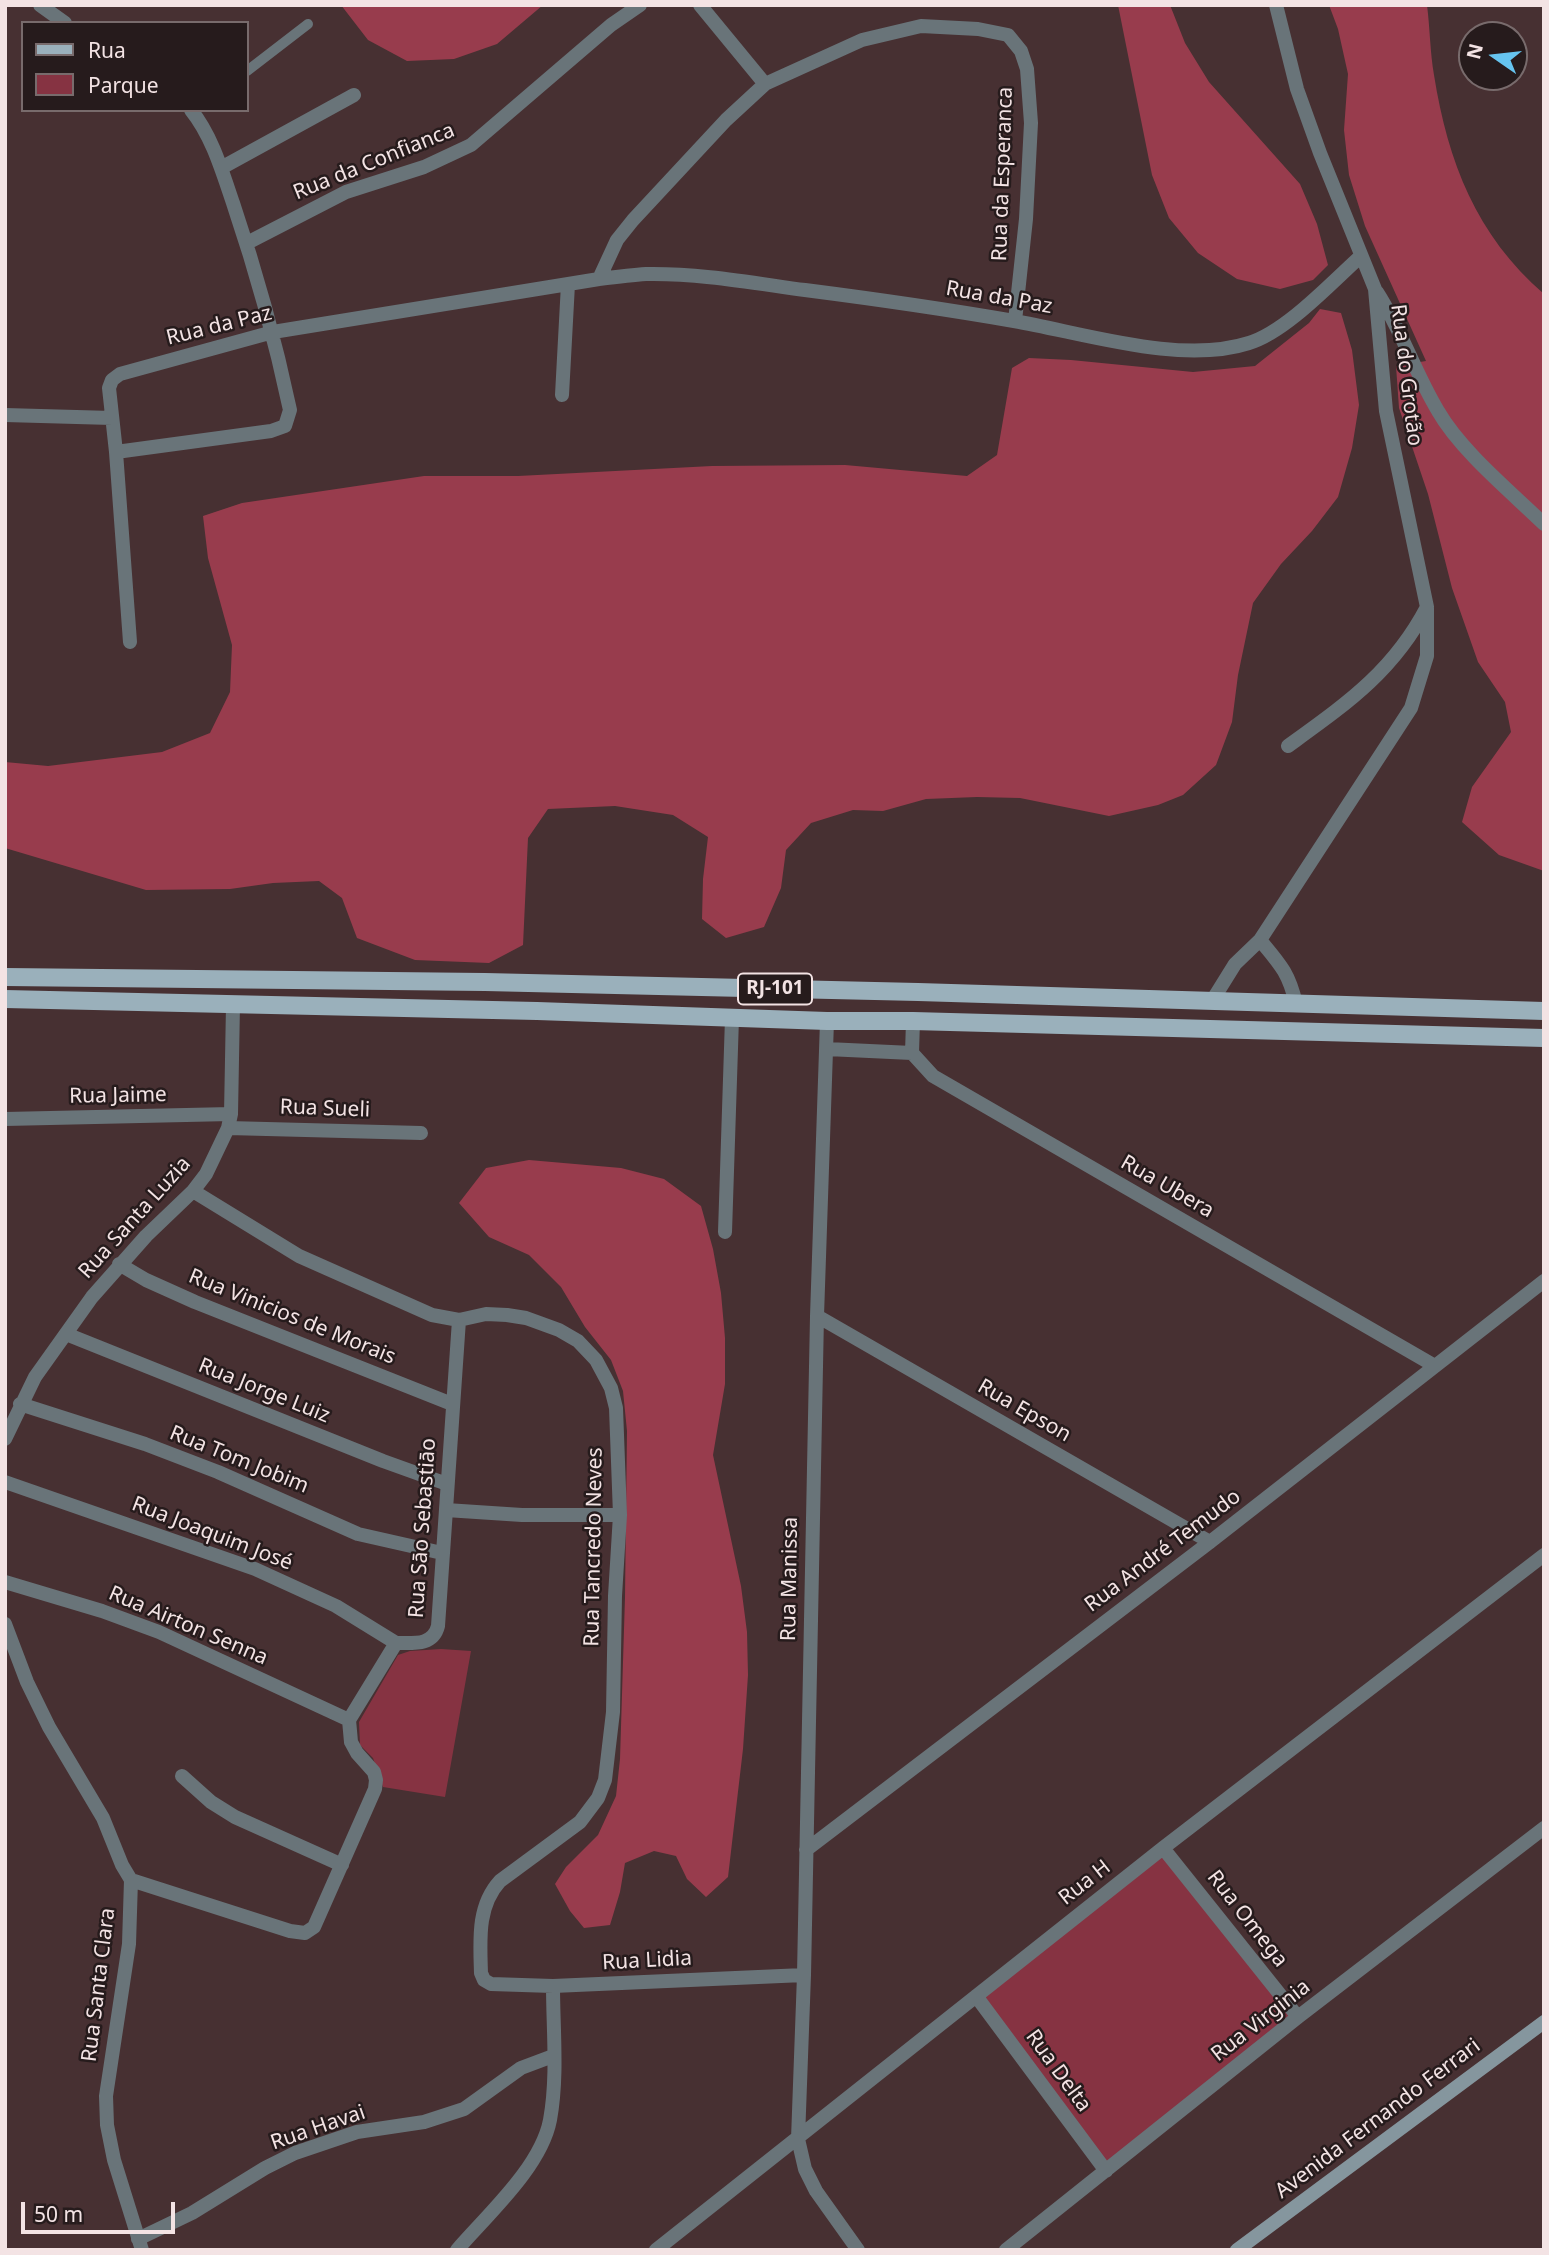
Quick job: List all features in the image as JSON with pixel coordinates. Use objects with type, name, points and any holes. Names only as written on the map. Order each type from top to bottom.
[{"type":"main road","name":"RJ-101","points":[[5,977],[485,982],[1544,1011]]},
{"type":"main road","name":"RJ-101","points":[[5,999],[1544,1038]]},
{"type":"main road","name":"Avenida Fernando Ferrari","points":[[1237,2250],[1544,2022]]},
{"type":"street","points":[[40,5],[62,21]]},
{"type":"street","name":"Rua da Confianca","points":[[247,243],[346,192],[424,167],[471,145],[611,25],[640,5]]},
{"type":"street","points":[[599,279],[617,240],[633,220],[726,120],[765,84],[699,5]]},
{"type":"street","name":"Rua do Grotão","points":[[1212,1001],[1235,964],[1259,940],[1411,708],[1427,656],[1427,607],[1386,411],[1375,289],[1297,89],[1276,5]]},
{"type":"street","name":"Rua da Esperanca","points":[[765,84],[862,40],[921,26],[978,29],[1008,35],[1021,51],[1027,69],[1031,123],[1026,219],[1015,321]]},
{"type":"street","points":[[221,168],[354,95]]},
{"type":"street","points":[[116,452],[271,431],[285,426],[290,410],[273,332],[247,243],[221,168],[193,112]]},
{"type":"street","name":"Rua da Paz","points":[[131,642],[116,452],[108,388],[112,380],[120,374],[273,332],[599,279],[646,274],[732,280],[866,298],[1015,321],[1163,349],[1197,352],[1252,343],[1278,328],[1362,256]]},
{"type":"street","points":[[562,396],[568,284]]},
{"type":"street","points":[[1375,289],[1439,413],[1477,459],[1544,524]]},
{"type":"street","points":[[5,415],[112,418]]},
{"type":"street","points":[[1288,746],[1341,707],[1382,672],[1409,639],[1427,607]]},
{"type":"street","points":[[1259,940],[1290,979],[1296,1004]]},
{"type":"street","name":"Rua Santa Luzia","points":[[5,1439],[35,1377],[92,1297],[119,1264],[193,1191],[206,1174],[230,1121],[233,1004]]},
{"type":"street","points":[[725,1232],[732,1018]]},
{"type":"street","name":"Rua Manissa","points":[[827,1021],[817,1316],[804,1975],[798,2138],[805,2169],[858,2250]]},
{"type":"street","points":[[827,1049],[912,1053],[914,1021]]},
{"type":"street","name":"Rua Ubera","points":[[912,1053],[933,1076],[1436,1366]]},
{"type":"street","name":"Rua Jaime","points":[[5,1119],[230,1121]]},
{"type":"street","name":"Rua Sueli","points":[[230,1121],[421,1133]]},
{"type":"street","name":"Rua Tancredo Neves","points":[[193,1191],[299,1256],[432,1315],[459,1320],[486,1314],[526,1318],[559,1331],[578,1341],[596,1360],[611,1388],[616,1408],[620,1515],[609,1761],[598,1798],[580,1822],[500,1881],[486,1901],[482,1916],[481,1973],[484,1980],[491,1984]]},
{"type":"street","name":"Rua Vinicios de Morais","points":[[119,1264],[195,1303],[452,1404]]},
{"type":"street","name":"Rua André Temudo","points":[[806,1850],[1210,1542],[1544,1282]]},
{"type":"street","name":"Rua Epson","points":[[817,1316],[1210,1542]]},
{"type":"street","name":"Rua Sāo Sebastiāo","points":[[349,1720],[396,1643],[423,1642],[436,1635],[459,1320]]},
{"type":"street","name":"Rua Jorge Luiz","points":[[66,1334],[447,1484]]},
{"type":"street","name":"Rua Tom Jobim","points":[[20,1404],[145,1444],[205,1467],[358,1534],[442,1553]]},
{"type":"street","name":"Rua Joaquim José","points":[[5,1482],[254,1569],[336,1606],[396,1643]]},
{"type":"street","points":[[446,1510],[522,1515],[620,1515]]},
{"type":"street","name":"Rua H","points":[[656,2250],[1163,1848],[1544,1555]]},
{"type":"street","name":"Rua Airton Senna","points":[[5,1582],[102,1611],[159,1632],[349,1720]]},
{"type":"street","name":"Rua Santa Clara","points":[[5,1624],[27,1682],[56,1739],[103,1818],[131,1880],[130,1944],[106,2096],[107,2125],[114,2160],[140,2245]]},
{"type":"street","points":[[131,1880],[290,1931],[305,1933],[314,1927],[375,1789],[376,1780],[370,1768],[351,1742],[349,1720]]},
{"type":"street","points":[[181,1776],[211,1802],[235,1817],[342,1865]]},
{"type":"street","name":"Rua Virginia","points":[[1006,2250],[1298,2017],[1544,1828]]},
{"type":"street","name":"Rua Omega","points":[[1163,1848],[1298,2017]]},
{"type":"street","name":"Rua Lidia","points":[[491,1984],[553,1986],[804,1975]]},
{"type":"street","points":[[457,2250],[535,2157],[550,2122],[553,1986]]},
{"type":"street","name":"Rua Delta","points":[[976,1996],[1106,2171]]},
{"type":"street","name":"Rua Havai","points":[[140,2245],[254,2174],[295,2153],[357,2132],[424,2122],[464,2109],[521,2067],[553,2056]]},
{"type":"lane","points":[[248,70],[308,24]]},
{"type":"green space","points":[[410,1651],[471,1651],[445,1797],[383,1787],[373,1758],[360,1745],[359,1722],[398,1655]]},
{"type":"green space","points":[[1163,1848],[1298,2017],[1106,2171],[976,1996]]},
{"type":"shaded area","points":[[341,5],[543,5],[497,44],[454,59],[407,61],[368,40]]},
{"type":"shaded area","points":[[1118,5],[1170,5],[1185,43],[1209,82],[1300,184],[1317,224],[1328,265],[1313,280],[1280,289],[1237,279],[1198,253],[1169,218],[1152,175]]},
{"type":"shaded area","points":[[1329,5],[1427,5],[1434,75],[1457,167],[1483,222],[1500,247],[1544,294],[1544,871],[1499,855],[1462,822],[1472,787],[1511,732],[1505,702],[1478,662],[1452,588],[1428,494],[1399,408],[1396,366],[1426,361],[1365,226],[1349,175],[1344,130],[1348,74],[1338,29]]},
{"type":"shaded area","points":[[1320,309],[1341,313],[1352,350],[1359,405],[1352,448],[1338,497],[1312,531],[1281,564],[1253,603],[1238,675],[1232,722],[1216,765],[1183,795],[1158,805],[1109,816],[1020,798],[977,797],[926,799],[883,811],[853,810],[811,823],[786,850],[781,888],[764,927],[726,938],[702,919],[708,837],[673,815],[615,806],[548,809],[528,838],[523,945],[489,963],[415,960],[357,938],[342,898],[319,881],[273,883],[230,889],[146,890],[5,848],[5,762],[48,766],[162,752],[210,733],[230,692],[232,645],[208,558],[203,516],[242,503],[424,476],[518,476],[712,466],[845,465],[967,476],[997,455],[1012,368],[1029,358],[1193,372],[1255,366],[1309,323]]},
{"type":"shaded area","points":[[529,1160],[621,1168],[664,1179],[701,1206],[721,1293],[725,1338],[725,1384],[713,1455],[741,1586],[747,1632],[748,1675],[743,1749],[728,1877],[706,1897],[687,1879],[676,1856],[654,1851],[625,1863],[610,1925],[584,1928],[570,1911],[555,1884],[566,1867],[598,1835],[616,1796],[620,1759],[625,1597],[627,1431],[623,1391],[611,1360],[585,1327],[561,1287],[529,1255],[489,1237],[459,1203],[486,1168]]}]
